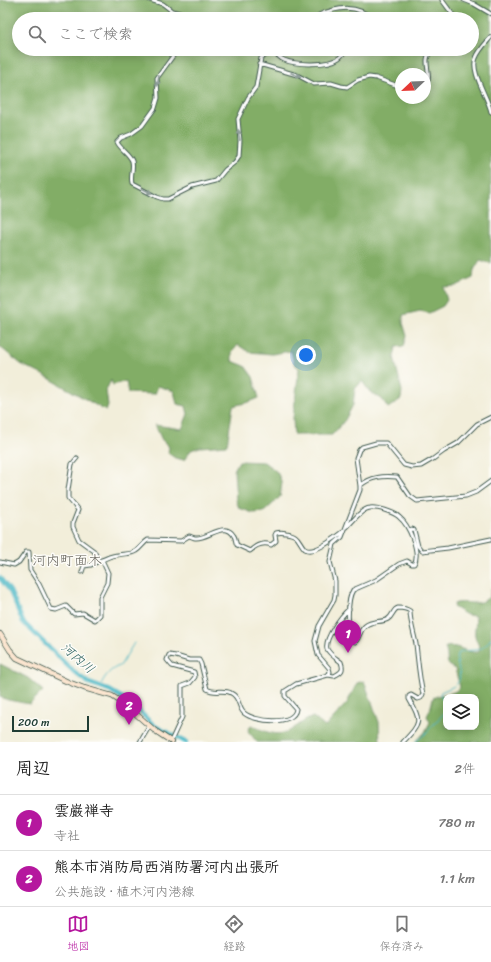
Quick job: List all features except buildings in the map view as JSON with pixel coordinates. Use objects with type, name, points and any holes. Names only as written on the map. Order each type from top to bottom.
[{"type":"main road","points":[[0,634],[17,658],[68,682],[112,696],[127,706],[149,727],[172,740]]},
{"type":"street","points":[[150,0],[163,4],[172,11],[176,12]]},
{"type":"street","points":[[442,0],[451,12]]},
{"type":"street","points":[[464,0],[491,14]]},
{"type":"street","points":[[326,12],[339,8],[348,8],[363,12]]},
{"type":"street","points":[[479,52],[491,37]]},
{"type":"street","points":[[173,56],[157,78],[158,98],[155,108],[138,130],[121,138],[117,142],[118,145],[130,156],[132,162],[132,184],[164,199],[175,196],[192,187],[216,181],[225,170],[235,162],[240,152],[240,141],[237,125],[238,119],[248,98],[256,87],[259,64],[261,58],[264,56]]},
{"type":"street","points":[[278,56],[283,60],[314,65],[336,60],[342,56]]},
{"type":"street","points":[[427,56],[427,68]]},
{"type":"street","points":[[476,56],[474,66],[491,112]]},
{"type":"street","points":[[259,64],[297,75],[314,84],[331,83],[347,87],[358,80],[376,78],[395,85]]},
{"type":"street","points":[[328,675],[330,672],[329,668],[318,655],[314,641],[319,626],[334,600],[335,582],[330,562],[331,556],[334,544],[342,537],[358,498],[360,486],[356,458],[359,450],[376,443],[386,443],[404,465],[412,467],[421,466],[458,443],[477,424],[491,417]]},
{"type":"street","points":[[0,562],[14,565],[19,562],[26,552],[29,552],[30,570],[39,584],[51,609],[56,610],[66,606],[74,614],[83,613],[95,620],[100,615],[100,596],[107,583],[108,573],[94,551],[79,540],[73,527],[78,510],[68,498],[72,464],[77,458]]},
{"type":"street","points":[[360,486],[365,482],[380,476],[397,477],[410,496],[417,501],[466,496],[476,492],[491,481]]},
{"type":"street","points":[[82,572],[84,566],[91,565],[118,554],[131,553],[138,550],[143,543],[148,540],[181,540],[189,536],[200,538],[220,529],[233,534],[237,545],[250,551],[258,545],[266,543],[271,545],[276,542],[275,535],[276,533],[280,532],[293,534],[298,538],[305,549],[310,551],[330,541],[345,530],[362,512],[370,508],[384,510],[395,514],[400,517],[412,535],[417,557],[414,564],[407,561],[399,564],[376,580],[355,588],[350,594],[349,608],[350,636],[355,642],[358,640],[361,630],[370,623],[390,618],[395,609],[398,608],[406,608],[410,610],[423,694],[421,698],[418,699],[411,695],[409,696],[409,699],[416,712],[418,723],[415,729],[403,742]]},
{"type":"street","points":[[409,530],[414,530],[418,546],[422,551],[448,548],[491,539]]},
{"type":"street","points":[[172,740],[182,717],[182,686],[193,680],[195,674],[194,672],[172,666],[167,660],[169,655],[189,660],[199,660],[208,689],[210,691],[230,692],[237,697],[241,709],[248,717],[263,722],[291,717],[295,713],[296,709],[285,696],[285,691],[296,684],[328,675],[334,676],[342,673],[341,662],[330,654],[327,648],[328,639],[331,633],[343,614],[349,608]]},
{"type":"street","points":[[140,742],[149,727]]},
{"type":"green space","points":[[0,0],[491,0],[491,263],[480,260],[474,270],[473,278],[456,286],[443,287],[447,300],[443,306],[429,313],[420,311],[403,315],[403,323],[407,336],[404,346],[396,347],[394,357],[402,391],[401,399],[388,408],[382,399],[370,392],[362,381],[355,389],[353,405],[345,420],[332,435],[294,435],[293,418],[299,368],[294,364],[291,351],[272,354],[249,352],[238,345],[232,352],[232,361],[245,366],[253,377],[259,398],[233,406],[227,445],[200,447],[191,450],[184,460],[175,458],[168,453],[169,447],[162,440],[155,425],[182,429],[188,414],[186,406],[177,404],[174,391],[158,386],[155,394],[128,393],[126,381],[113,385],[111,380],[106,390],[108,406],[106,411],[47,377],[21,364],[0,347]]},
{"type":"green space","points":[[239,461],[264,462],[277,472],[282,483],[280,497],[264,512],[253,513],[239,508],[236,500],[234,470]]},
{"type":"green space","points":[[491,589],[491,742],[416,742],[425,732],[430,722],[427,716],[433,698],[443,695],[443,730],[479,730],[479,694],[446,694],[454,692],[460,687],[455,669],[448,663],[445,648],[451,646],[470,652],[479,652],[479,646],[475,636],[475,616],[467,615],[453,607],[454,604],[458,603],[476,603],[485,600],[490,596]]},
{"type":"green space","points":[[0,664],[28,678],[43,691],[30,704],[0,697]]},
{"type":"green space","points":[[364,681],[379,722],[380,742],[257,742],[248,731],[251,725],[276,734],[286,732],[313,717],[325,727],[347,703],[357,683]]},
{"type":"waterway","name":"河内川","points":[[0,578],[10,591],[23,622],[75,673],[89,683],[109,690],[133,704],[155,726],[186,742]]},
{"type":"waterway","points":[[443,700],[440,694],[441,692],[454,686],[459,681],[460,677],[457,654],[483,648],[491,638]]},
{"type":"waterway","points":[[100,687],[108,674],[120,666],[134,643]]},
{"type":"waterway","points":[[415,742],[424,735],[443,714]]},
{"type":"place","name":"雲巌禅寺","points":[[348,653]]},
{"type":"place","name":"熊本市消防局西消防署河内出張所","points":[[129,725]]},
{"type":"district","name":"河内町面木","points":[[67,560]]}]
